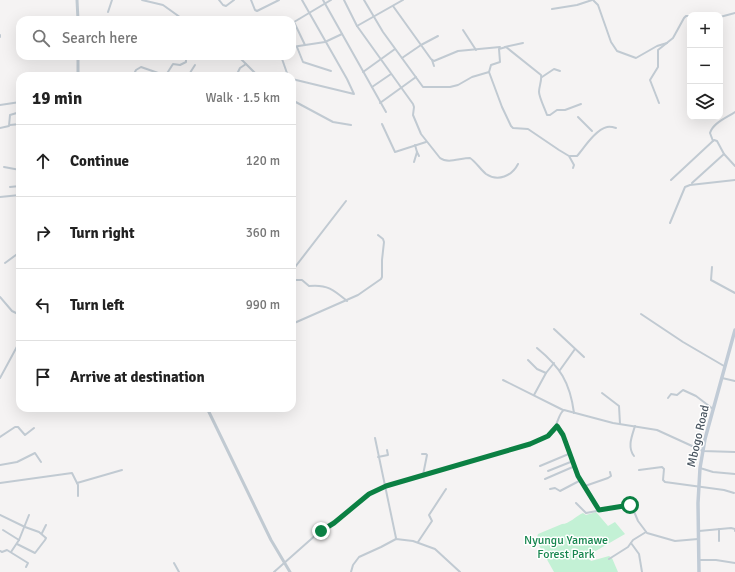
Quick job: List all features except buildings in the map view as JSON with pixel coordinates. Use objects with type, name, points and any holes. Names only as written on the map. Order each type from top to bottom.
[{"type":"main road","name":"Mbogo Road","points":[[699,572],[698,486],[700,468],[722,378],[734,343],[735,330]]},
{"type":"street","points":[[77,0],[78,16]]},
{"type":"street","points":[[108,12],[112,0]]},
{"type":"street","points":[[142,0],[163,5],[178,16]]},
{"type":"street","points":[[219,0],[226,6],[234,0]]},
{"type":"street","points":[[251,0],[255,10],[257,11],[279,0]]},
{"type":"street","points":[[296,79],[354,95],[347,79],[302,0]]},
{"type":"street","points":[[323,0],[386,112]]},
{"type":"street","points":[[296,21],[332,0]]},
{"type":"street","points":[[344,0],[358,26],[414,107],[412,112],[413,116],[421,134],[442,160],[452,161],[470,158],[485,173],[496,177],[511,174],[518,164]]},
{"type":"street","points":[[364,0],[373,17],[421,85],[425,87],[446,88],[458,85],[472,77],[488,72]]},
{"type":"street","points":[[358,26],[402,0]]},
{"type":"street","points":[[552,9],[592,0],[598,5],[611,42],[617,51],[636,58],[657,46],[667,43]]},
{"type":"street","points":[[393,6],[432,60],[434,66]]},
{"type":"street","points":[[723,16],[735,13]]},
{"type":"street","points":[[660,103],[651,84],[651,78],[657,69],[659,58],[658,50],[673,38],[684,18],[687,17]]},
{"type":"street","points":[[296,26],[305,45]]},
{"type":"street","points":[[464,30],[476,50]]},
{"type":"street","points":[[331,70],[303,62],[297,47],[325,42],[342,34]]},
{"type":"street","points":[[402,58],[438,36]]},
{"type":"street","points":[[432,60],[458,51],[497,48],[523,43]]},
{"type":"street","points":[[542,77],[506,47],[499,49],[500,62],[491,65],[488,72],[502,107],[513,128],[528,128],[569,156],[574,164],[573,168]]},
{"type":"street","points":[[363,72],[395,49]]},
{"type":"street","points":[[78,60],[78,72]]},
{"type":"street","points":[[168,72],[173,64],[180,65],[186,62],[186,60]]},
{"type":"street","points":[[242,60],[254,72]]},
{"type":"street","points":[[282,60],[287,72]]},
{"type":"street","points":[[238,72],[240,68],[246,64]]},
{"type":"street","points":[[191,72],[196,65]]},
{"type":"street","points":[[135,72],[141,67],[155,72]]},
{"type":"street","points":[[560,71],[554,69],[542,77],[539,96],[546,115],[550,115],[557,110],[565,110],[581,104]]},
{"type":"street","points":[[372,87],[391,74]]},
{"type":"street","points":[[380,103],[416,77]]},
{"type":"street","points":[[296,102],[333,122],[351,125]]},
{"type":"street","points":[[0,105],[16,103]]},
{"type":"street","points":[[735,112],[711,128],[710,133],[713,141],[717,141],[724,154],[735,166]]},
{"type":"street","points":[[10,125],[10,115],[16,113]]},
{"type":"street","points":[[578,118],[592,132]]},
{"type":"street","points":[[0,128],[16,124]]},
{"type":"street","points":[[382,124],[395,152],[426,142]]},
{"type":"street","points":[[569,156],[577,156],[585,145],[604,128],[609,126],[616,128]]},
{"type":"street","points":[[671,180],[713,141]]},
{"type":"street","points":[[416,145],[419,156]]},
{"type":"street","points":[[414,162],[417,152]]},
{"type":"street","points":[[692,183],[724,154]]},
{"type":"street","points":[[4,167],[16,169]]},
{"type":"street","points":[[670,223],[685,187],[690,185],[735,180]]},
{"type":"street","points":[[10,187],[16,186]]},
{"type":"street","points":[[0,197],[16,195]]},
{"type":"street","points":[[296,265],[346,201]]},
{"type":"street","points":[[296,322],[347,301],[367,290],[382,277],[384,242],[378,235]]},
{"type":"street","points":[[5,262],[16,255]]},
{"type":"street","points":[[712,267],[711,280],[735,293]]},
{"type":"street","points":[[296,280],[302,280],[309,286],[326,286],[347,301]]},
{"type":"street","points":[[0,297],[16,314]]},
{"type":"street","points":[[641,314],[683,342],[725,367]]},
{"type":"street","points":[[554,330],[584,357]]},
{"type":"street","points":[[0,378],[16,348]]},
{"type":"street","points":[[536,348],[560,370],[570,391],[574,413]]},
{"type":"street","points":[[560,370],[575,349]]},
{"type":"street","points":[[528,360],[537,369],[546,372]]},
{"type":"street","points":[[534,395],[546,372],[554,363]]},
{"type":"street","points":[[722,378],[735,381]]},
{"type":"street","points":[[503,380],[564,410],[620,424],[662,432],[703,451],[735,452]]},
{"type":"street","points":[[668,398],[671,394],[677,395],[683,390],[696,396],[714,409]]},
{"type":"street","points":[[602,393],[618,406],[620,424]]},
{"type":"street","points":[[274,572],[318,533],[334,523],[369,494],[386,486],[530,444],[548,436],[557,426],[560,414],[564,410]]},
{"type":"street","points":[[209,412],[251,500],[284,564],[290,572]]},
{"type":"street","points":[[557,426],[571,452],[581,480],[599,510]]},
{"type":"street","points":[[634,456],[631,453],[630,442],[635,426]]},
{"type":"street","points":[[0,437],[15,427],[18,427],[25,435],[34,428]]},
{"type":"street","points":[[375,438],[396,539]]},
{"type":"street","points":[[378,457],[388,455],[387,450]]},
{"type":"street","points":[[540,466],[571,452]]},
{"type":"street","points":[[0,465],[17,462],[36,453],[41,462]]},
{"type":"street","points":[[422,454],[427,455],[423,475]]},
{"type":"street","points":[[548,472],[573,460]]},
{"type":"street","points":[[545,479],[575,466]]},
{"type":"street","points":[[639,470],[662,467],[664,469],[663,480],[665,482],[724,490],[734,493]]},
{"type":"street","points":[[700,468],[713,472],[735,474]]},
{"type":"street","points":[[77,482],[122,470]]},
{"type":"street","points":[[585,486],[608,478],[611,476],[610,472]]},
{"type":"street","points":[[0,483],[72,473],[77,482],[78,496]]},
{"type":"street","points":[[550,489],[555,488],[560,491],[581,480]]},
{"type":"street","points":[[418,542],[432,521],[429,516],[446,489]]},
{"type":"street","points":[[576,503],[585,513],[630,505],[638,521],[646,532],[675,541],[698,539]]},
{"type":"street","points":[[0,515],[24,528],[42,533],[46,539],[36,552],[17,544]]},
{"type":"street","points":[[12,552],[19,540],[29,515]]},
{"type":"street","points":[[42,533],[46,526]]},
{"type":"street","points":[[698,531],[730,528],[734,529],[735,531]]},
{"type":"street","points":[[3,530],[19,540]]},
{"type":"street","points":[[719,530],[719,541]]},
{"type":"street","points":[[609,559],[628,547],[646,532]]},
{"type":"street","points":[[351,572],[353,565],[359,557],[396,539],[418,542],[435,549],[460,572]]},
{"type":"street","points":[[631,543],[640,558],[642,572]]},
{"type":"street","points":[[0,551],[2,552],[6,550],[12,552],[28,563],[26,567]]},
{"type":"street","points":[[698,560],[716,560],[735,563]]},
{"type":"street","points":[[174,563],[179,572]]},
{"type":"green space","name":"Nyungu Yamawe Forest Park","points":[[596,512],[608,526],[615,522],[625,534],[587,556],[591,561],[609,556],[612,558],[618,572],[554,572],[536,540],[538,534],[567,523],[583,513],[586,515]]},
{"type":"route","points":[[321,531],[334,523],[369,494],[386,486],[530,444],[551,434],[557,426],[560,429],[571,452],[578,476],[599,510],[630,505]]}]
